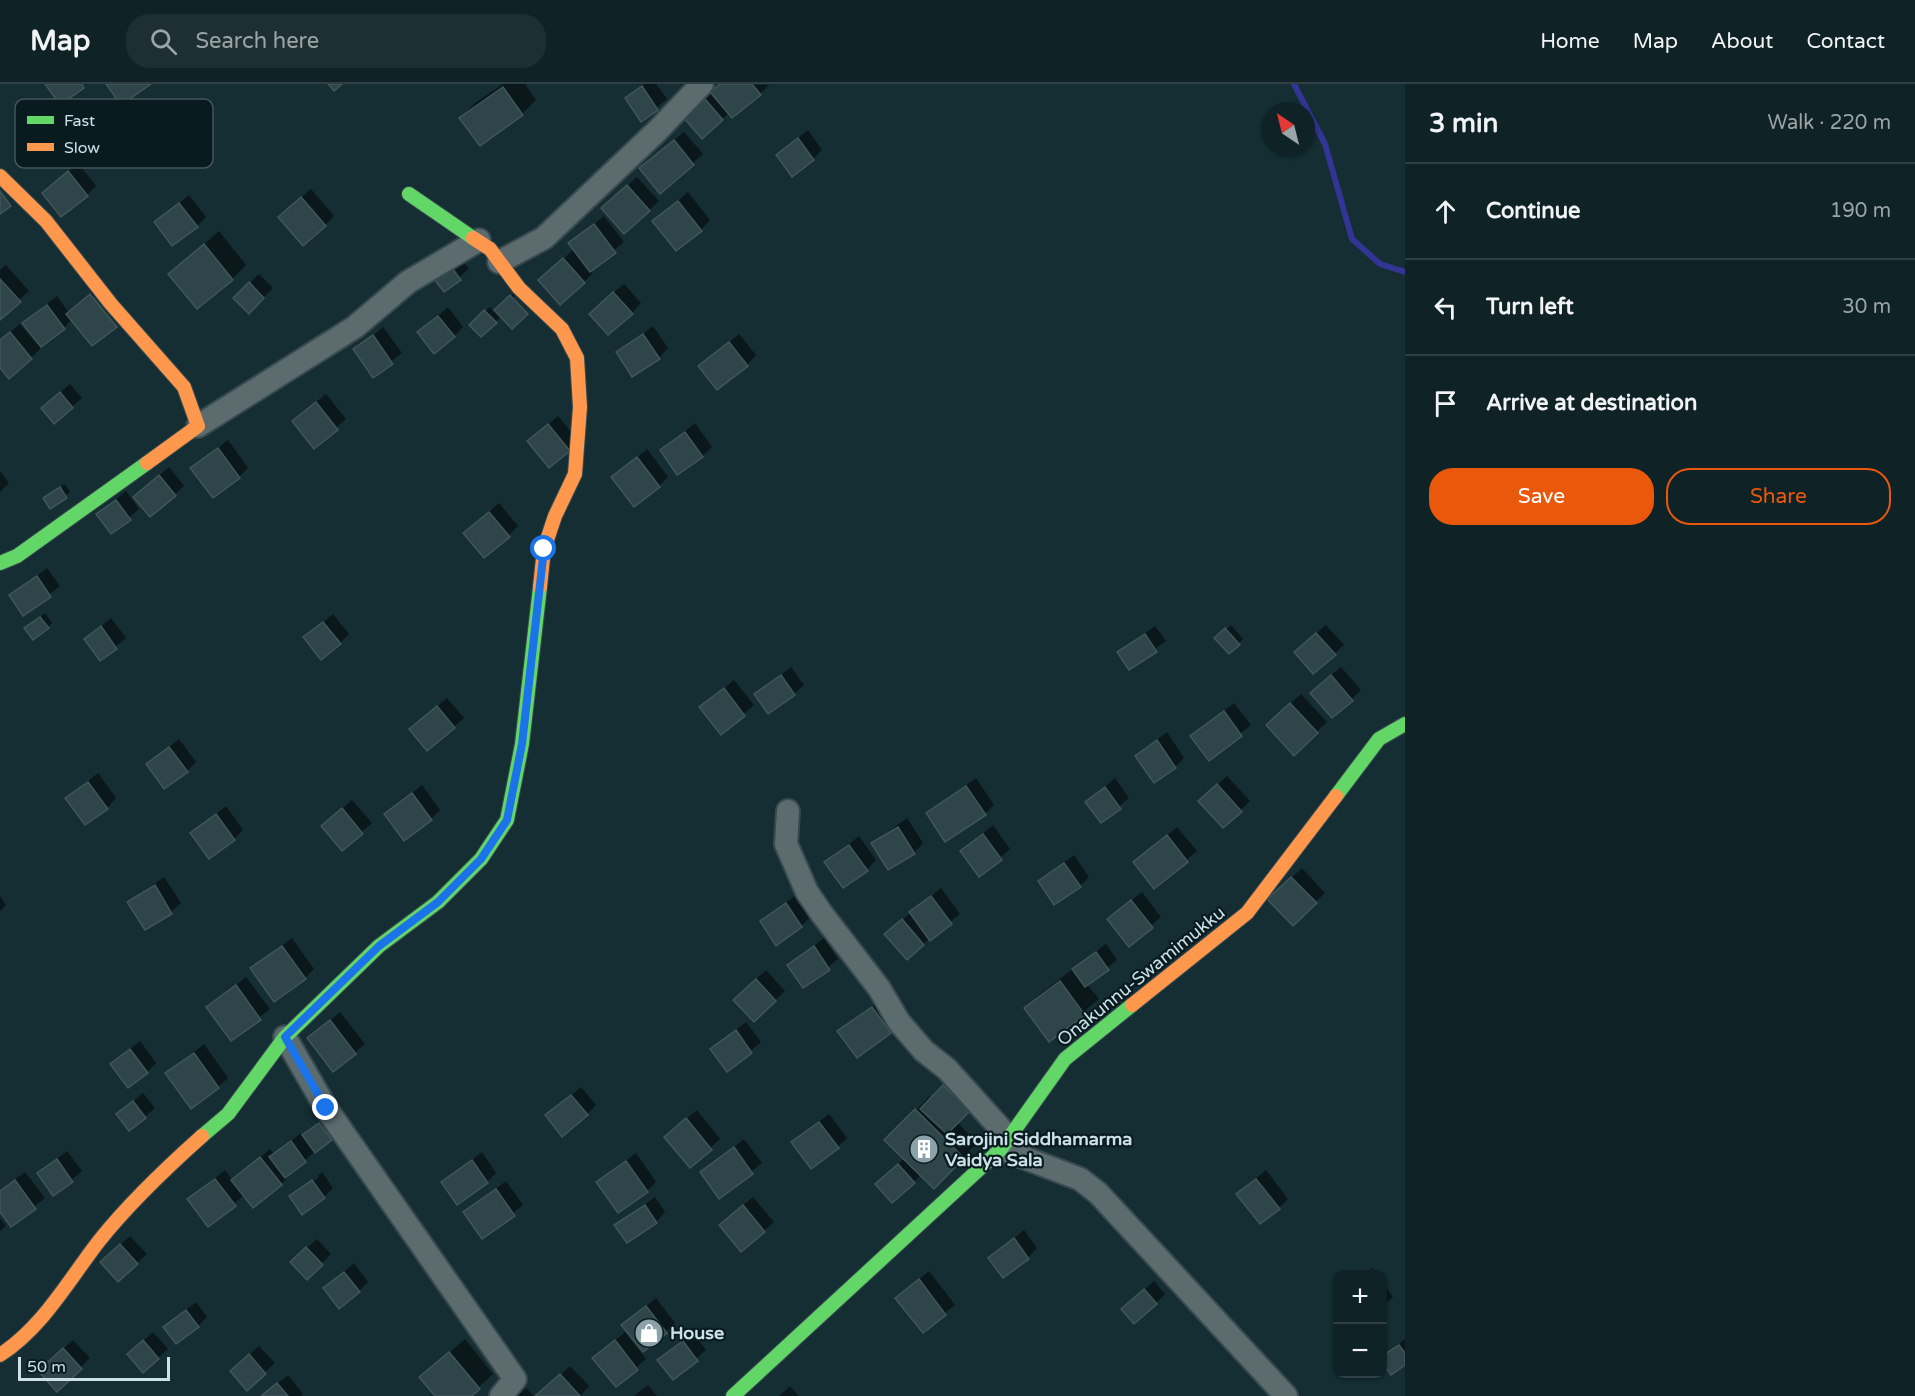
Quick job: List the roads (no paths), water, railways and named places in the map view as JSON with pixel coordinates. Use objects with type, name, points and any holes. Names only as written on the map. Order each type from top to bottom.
[{"type":"street","points":[[499,262],[544,238],[657,131],[702,84]]},
{"type":"street","points":[[0,176],[46,221],[111,304],[184,387],[198,426]]},
{"type":"street","points":[[0,1355],[17,1344],[60,1296],[99,1241],[148,1184],[228,1114],[285,1037],[379,946],[438,902],[481,859],[507,820],[522,744],[544,549],[555,516],[575,474],[580,407],[578,358],[562,329],[519,288],[479,240],[409,194]]},
{"type":"street","points":[[0,563],[17,556],[198,426],[355,327],[408,282],[479,240]]},
{"type":"street","name":"Onakunnu-Swamimukku","points":[[733,1396],[1006,1144],[1065,1059],[1247,914],[1379,738],[1405,724]]},
{"type":"street","points":[[789,812],[786,844],[807,892],[879,988],[898,1022],[924,1051],[947,1069],[1006,1144],[1080,1179],[1098,1192],[1286,1396]]},
{"type":"street","points":[[285,1037],[326,1108],[515,1379],[501,1396]]},
{"type":"waterway","points":[[1294,84],[1325,144],[1352,239],[1380,264],[1405,272]]},
{"type":"place","name":"Sarojini Siddhamarma Vaidya Sala","points":[[924,1149]]},
{"type":"place","name":"House","points":[[649,1333]]}]
